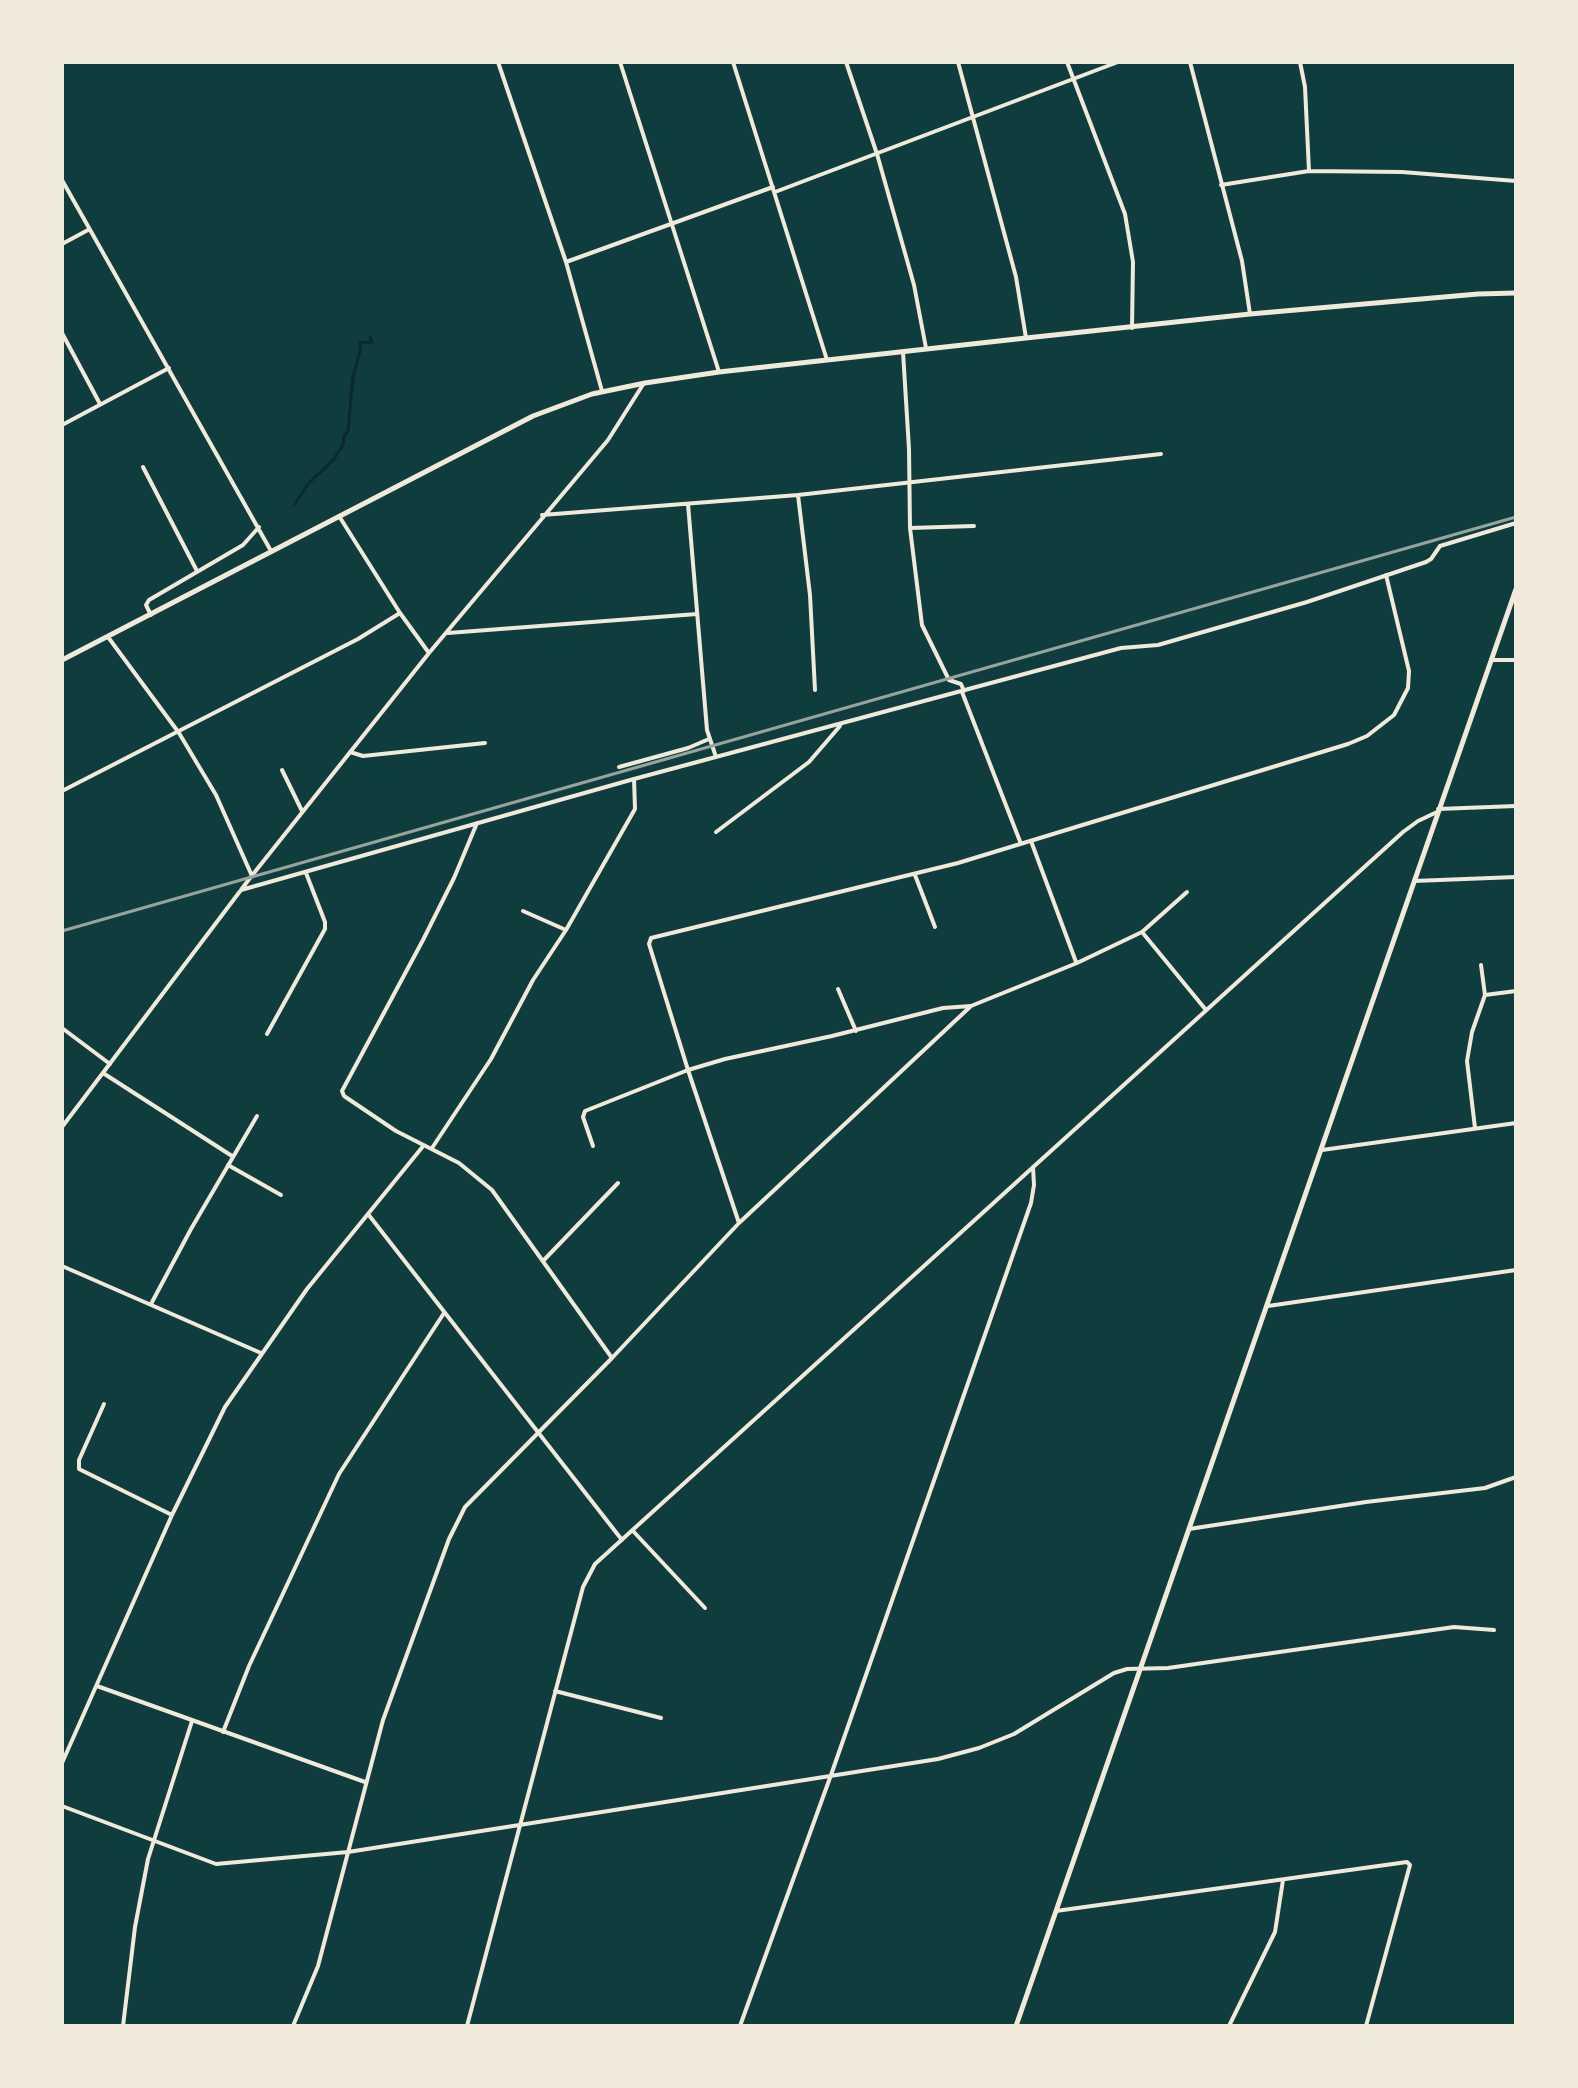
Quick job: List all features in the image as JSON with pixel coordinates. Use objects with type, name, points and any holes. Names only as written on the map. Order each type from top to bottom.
[{"type":"street","points":[[498,62],[566,262],[602,391]]},
{"type":"street","points":[[620,62],[719,372]]},
{"type":"street","points":[[733,62],[827,360]]},
{"type":"street","points":[[846,62],[877,154],[914,285],[926,350]]},
{"type":"street","points":[[958,62],[1016,277],[1026,338]]},
{"type":"street","points":[[1067,62],[1125,214],[1133,262],[1132,328]]},
{"type":"street","points":[[566,262],[877,154],[1118,62]]},
{"type":"street","points":[[1190,62],[1244,270],[1250,314]]},
{"type":"street","points":[[1300,62],[1305,87],[1309,171]]},
{"type":"street","points":[[1221,185],[1309,171],[1418,173],[1516,181]]},
{"type":"street","points":[[62,180],[64,190],[170,368],[271,551]]},
{"type":"street","points":[[62,244],[89,230]]},
{"type":"street","points":[[62,660],[533,416],[602,391],[719,372],[1026,338],[1250,314],[1516,293]]},
{"type":"street","points":[[62,333],[100,404]]},
{"type":"street","points":[[903,352],[910,528],[922,625],[949,680],[961,684],[1021,844]]},
{"type":"street","points":[[62,425],[170,368]]},
{"type":"street","points":[[62,1127],[350,752],[542,515],[608,440],[645,383]]},
{"type":"street","points":[[542,515],[798,495],[1161,454]]},
{"type":"street","points":[[143,467],[197,571]]},
{"type":"street","points":[[798,495],[810,595],[815,690]]},
{"type":"street","points":[[688,504],[700,672],[709,739],[716,757]]},
{"type":"street","points":[[339,516],[429,653]]},
{"type":"street","points":[[241,890],[634,779],[1121,648],[1158,645],[1307,602],[1431,559],[1440,546],[1516,523]]},
{"type":"street","points":[[910,528],[974,526]]},
{"type":"street","points":[[151,615],[146,605],[149,600],[243,545],[259,527]]},
{"type":"street","points":[[739,1223],[649,944],[651,938],[915,875],[1367,736],[1386,723],[1401,707],[1409,680],[1386,575]]},
{"type":"street","points":[[1016,2026],[1516,589]]},
{"type":"street","points":[[62,791],[358,639],[400,613]]},
{"type":"street","points":[[446,633],[697,614]]},
{"type":"street","points":[[108,637],[179,733],[216,795],[252,876]]},
{"type":"street","points":[[1491,660],[1516,660]]},
{"type":"street","points":[[716,832],[809,762],[841,724]]},
{"type":"street","points":[[619,767],[709,739]]},
{"type":"street","points":[[350,752],[363,756],[485,743]]},
{"type":"street","points":[[282,770],[303,812]]},
{"type":"street","points":[[431,1148],[491,1059],[533,980],[566,930],[635,809],[634,779]]},
{"type":"street","points":[[467,2026],[586,1579],[595,1564],[1403,832],[1438,810],[1516,806]]},
{"type":"street","points":[[477,823],[430,927],[344,1085],[344,1096],[396,1131],[476,1175],[492,1190],[612,1358]]},
{"type":"street","points":[[1031,841],[1077,963]]},
{"type":"street","points":[[267,1034],[325,929],[306,873]]},
{"type":"street","points":[[915,875],[935,927]]},
{"type":"street","points":[[1414,881],[1516,877]]},
{"type":"street","points":[[593,1146],[583,1117],[585,1111],[688,1070],[748,1053],[856,1031],[943,1008],[971,1006],[1077,963],[1142,932],[1187,892]]},
{"type":"street","points":[[523,911],[566,930]]},
{"type":"street","points":[[1142,932],[1206,1011]]},
{"type":"street","points":[[1475,1128],[1468,1054],[1485,995],[1481,965]]},
{"type":"street","points":[[838,989],[856,1031]]},
{"type":"street","points":[[1485,995],[1516,991]]},
{"type":"street","points":[[293,2026],[318,1966],[365,1782],[404,1659],[460,1515],[473,1497],[612,1358],[739,1223],[971,1006]]},
{"type":"street","points":[[62,1028],[110,1064]]},
{"type":"street","points":[[103,1073],[233,1157]]},
{"type":"street","points":[[151,1304],[257,1116]]},
{"type":"street","points":[[1322,1150],[1516,1123]]},
{"type":"street","points":[[62,1763],[214,1426],[307,1289],[424,1145]]},
{"type":"street","points":[[228,1165],[281,1195]]},
{"type":"street","points":[[740,2026],[1031,1203],[1033,1167]]},
{"type":"street","points":[[543,1261],[618,1183]]},
{"type":"street","points":[[368,1214],[622,1540]]},
{"type":"street","points":[[62,1266],[261,1353]]},
{"type":"street","points":[[1268,1306],[1516,1270]]},
{"type":"street","points":[[223,1732],[249,1666],[339,1474],[444,1313]]},
{"type":"street","points":[[104,1404],[79,1460],[79,1469],[172,1515]]},
{"type":"street","points":[[1189,1529],[1366,1502],[1485,1488],[1514,1477],[1516,1467]]},
{"type":"street","points":[[632,1531],[705,1608]]},
{"type":"street","points":[[62,1806],[208,1862],[224,1865],[348,1852],[913,1764],[979,1748],[1029,1725],[1114,1673],[1127,1669],[1168,1668],[1454,1627],[1494,1630]]},
{"type":"street","points":[[97,1686],[365,1782]]},
{"type":"street","points":[[555,1691],[661,1718]]},
{"type":"street","points":[[123,2026],[140,1894],[152,1840],[192,1721]]},
{"type":"street","points":[[1056,1911],[1404,1862],[1410,1865],[1366,2026]]},
{"type":"street","points":[[1229,2026],[1275,1932],[1283,1880]]},
{"type":"waterway","points":[[295,504],[308,484],[334,459],[343,445],[348,431],[360,342],[372,343],[370,337]]},
{"type":"railway","points":[[62,931],[1516,517]]}]
